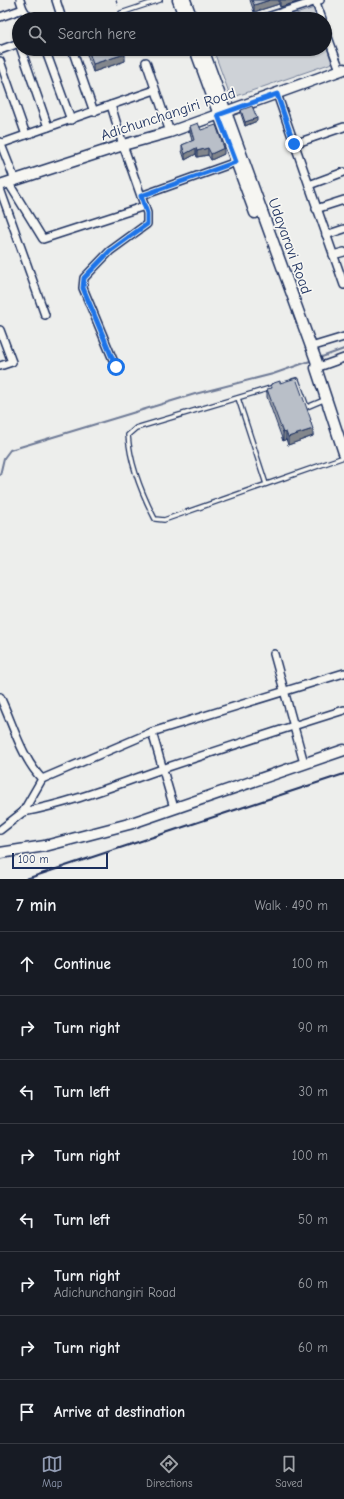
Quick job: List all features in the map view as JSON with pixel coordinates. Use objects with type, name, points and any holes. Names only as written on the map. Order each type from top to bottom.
[{"type":"street","points":[[20,0],[25,12]]},
{"type":"street","points":[[56,0],[60,12]]},
{"type":"street","points":[[178,0],[182,12]]},
{"type":"street","points":[[186,0],[190,12]]},
{"type":"street","points":[[283,12],[317,1],[320,12]]},
{"type":"street","points":[[14,12],[23,9]]},
{"type":"street","points":[[0,17],[12,13]]},
{"type":"street","points":[[0,50],[12,46]]},
{"type":"street","points":[[332,46],[342,70]]},
{"type":"street","points":[[23,56],[48,127]]},
{"type":"street","points":[[48,56],[71,120]]},
{"type":"street","points":[[74,56],[94,112]]},
{"type":"street","name":"Udayaravi Road","points":[[198,56],[222,113],[309,349],[344,453]]},
{"type":"street","name":"Udayaravi Road","points":[[205,56],[222,113]]},
{"type":"street","points":[[0,60],[26,135]]},
{"type":"street","points":[[146,62],[170,132]]},
{"type":"street","name":"Adichunchangiri Road","points":[[8,182],[123,145],[170,132],[342,70]]},
{"type":"street","points":[[145,206],[43,239],[8,182],[0,143],[71,120],[155,90]]},
{"type":"street","points":[[277,94],[316,209],[343,281]]},
{"type":"street","points":[[111,105],[123,145],[147,213],[147,224],[110,251],[84,278],[83,288],[116,367]]},
{"type":"street","points":[[222,113],[236,162],[309,349],[344,336]]},
{"type":"street","points":[[294,144],[344,127]]},
{"type":"street","points":[[141,196],[236,162]]},
{"type":"street","points":[[309,185],[344,172]]},
{"type":"street","points":[[0,189],[45,315]]},
{"type":"street","points":[[316,209],[344,200]]},
{"type":"street","points":[[326,235],[344,229]]},
{"type":"street","points":[[333,255],[344,252]]},
{"type":"street","points":[[0,333],[12,362],[0,366]]},
{"type":"street","points":[[314,365],[344,358]]},
{"type":"street","points":[[274,654],[304,763]]},
{"type":"street","points":[[0,830],[23,812],[42,779],[152,732],[344,673]]},
{"type":"street","points":[[0,697],[26,756],[35,772],[42,779]]},
{"type":"street","points":[[23,812],[58,805],[162,769],[344,710]]},
{"type":"street","points":[[152,732],[174,808]]},
{"type":"street","points":[[0,853],[45,846],[129,824],[344,750]]},
{"type":"lane","points":[[124,12],[160,0]]},
{"type":"lane","points":[[290,382],[297,380],[307,407],[326,399]]},
{"type":"lane","points":[[282,385],[136,428],[128,435],[143,497],[155,519],[164,520],[344,457]]},
{"type":"lane","points":[[238,398],[266,484]]},
{"type":"path","points":[[116,0],[118,6]]},
{"type":"shaded area","points":[[314,8],[315,12],[302,12]]},
{"type":"shaded area","points":[[216,56],[330,56],[332,63],[231,98]]},
{"type":"building","points":[[252,0],[270,0],[254,5]]},
{"type":"building","points":[[90,56],[119,56],[93,64]]},
{"type":"building","points":[[252,106],[257,118],[245,122],[241,110]]},
{"type":"building","points":[[198,123],[201,130],[216,125],[224,148],[211,154],[208,148],[197,151],[196,148],[185,154],[182,145],[194,140],[190,126]]},
{"type":"building","points":[[296,378],[313,429],[288,437],[286,432],[283,433],[267,389],[272,388],[271,384]]},
{"type":"waterway","points":[[319,358],[344,349]]},
{"type":"waterway","points":[[0,475],[4,458],[10,450],[195,394],[273,374],[313,360]]},
{"type":"railway","points":[[26,879],[344,774]]},
{"type":"route","points":[[116,367],[83,288],[84,278],[110,251],[147,224],[147,213],[141,196],[236,162],[218,115],[277,94],[294,144]]}]
